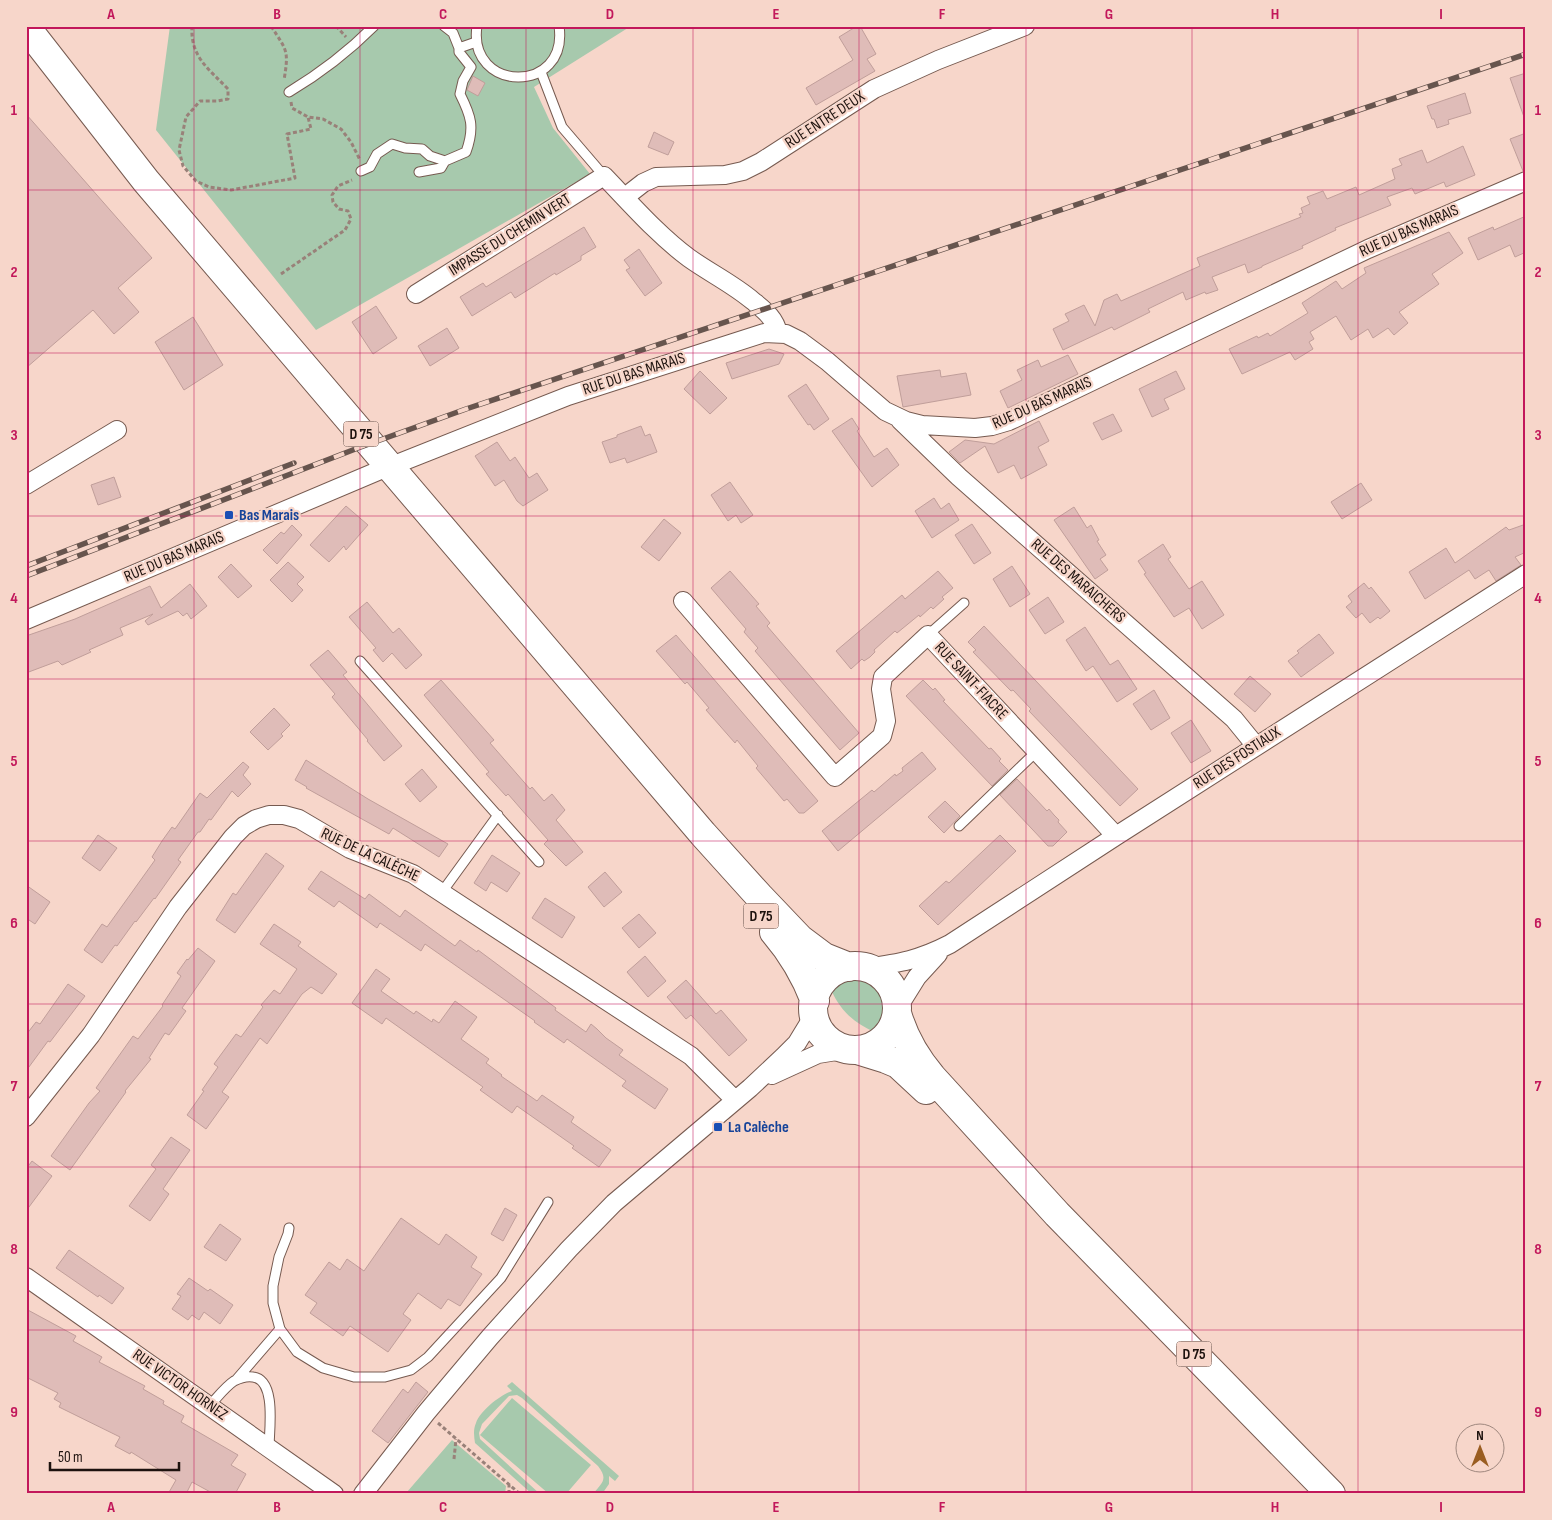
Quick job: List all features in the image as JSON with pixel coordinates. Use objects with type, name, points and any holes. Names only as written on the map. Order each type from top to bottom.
[{"type":"main road","name":"D 75","points":[[26,28],[146,181],[383,469],[666,810],[773,930],[796,959],[808,984],[814,1008]]},
{"type":"main road","name":"D 75","points":[[26,57],[136,187],[759,896],[793,933],[812,949],[830,960],[858,968]]},
{"type":"main road","points":[[858,968],[878,973],[890,985],[895,996],[897,1011],[893,1025],[884,1039],[873,1046],[853,1050],[836,1045],[826,1038],[818,1028],[814,1008],[819,988],[826,978],[837,971],[858,968]]},
{"type":"main road","name":"D 75","points":[[897,1011],[906,1038],[926,1070],[1057,1214],[1331,1494]]},
{"type":"main road","name":"D 75","points":[[853,1050],[892,1061],[909,1073],[964,1128],[1057,1214]]},
{"type":"street","name":"RUE ENTRE DEUX","points":[[624,197],[643,183],[656,177],[714,177],[743,170],[760,162],[874,89],[938,60],[1025,26]]},
{"type":"street","points":[[604,176],[663,236],[689,258],[741,292],[763,309],[775,322],[778,333]]},
{"type":"street","name":"IMPASSE DU CHEMIN VERT","points":[[416,294],[604,176]]},
{"type":"street","name":"RUE DU BAS MARAIS","points":[[26,620],[383,469],[568,396],[758,334],[778,333],[792,337],[805,344],[886,411],[898,418],[922,425],[965,428],[992,426],[1009,421],[1368,249],[1526,181]]},
{"type":"street","name":"RUE DES MARAICHERS","points":[[898,418],[967,484],[1234,719],[1256,746]]},
{"type":"street","points":[[26,485],[117,430]]},
{"type":"street","name":"RUE DES FOSTIAUX","points":[[858,968],[912,961],[950,944],[1526,574]]},
{"type":"street","name":"RUE SAINT-FIACRE","points":[[683,601],[835,777],[882,736],[886,721],[882,677],[928,635],[1116,836]]},
{"type":"street","name":"RUE DE LA CALÈCHE","points":[[26,1117],[109,1011],[182,900],[238,831],[256,819],[276,814],[291,816],[350,848],[405,870],[442,892],[691,1056],[735,1100]]},
{"type":"street","name":"RUE DES FOSTIAUX","points":[[897,1011],[908,988],[926,966],[950,944]]},
{"type":"street","points":[[750,1088],[797,1043],[814,1008]]},
{"type":"street","points":[[363,1494],[426,1413],[554,1266],[608,1208],[735,1100],[768,1076],[818,1054],[853,1050]]},
{"type":"street","name":"RUE VICTOR HORNEZ","points":[[26,1277],[334,1494]]},
{"type":"lane","points":[[289,92],[307,82],[374,26]]},
{"type":"lane","points":[[419,172],[441,168],[445,161],[466,152],[471,139],[472,128],[469,112],[460,94],[463,82],[471,67],[459,52],[452,34],[444,26]]},
{"type":"lane","points":[[477,26],[476,42],[481,55],[489,66],[500,74],[514,78],[528,77],[541,72],[551,62],[558,50],[561,37],[559,26]]},
{"type":"lane","points":[[459,48],[476,42]]},
{"type":"lane","points":[[541,72],[562,127],[604,176]]},
{"type":"lane","points":[[361,170],[370,166],[377,154],[392,144],[405,148],[422,149],[430,156],[445,161]]},
{"type":"lane","points":[[928,635],[964,603]]},
{"type":"lane","points":[[360,661],[539,862]]},
{"type":"lane","points":[[959,826],[1036,751]]},
{"type":"lane","points":[[442,892],[498,816]]},
{"type":"lane","points":[[289,1228],[279,1258],[273,1286],[273,1303],[280,1329],[296,1352],[323,1368],[354,1377],[385,1377],[411,1370],[428,1357],[501,1278],[548,1202]]},
{"type":"lane","points":[[209,1406],[280,1329]]},
{"type":"lane","points":[[235,1380],[247,1376],[256,1377],[266,1386],[270,1403],[269,1448]]},
{"type":"path","points":[[192,26],[194,48],[203,66],[228,89],[228,99],[200,101],[186,116],[179,150],[183,166],[196,182],[209,187],[231,190],[294,178],[287,134],[310,129],[308,117]]},
{"type":"path","points":[[272,26],[282,41],[288,58],[284,83],[289,92],[292,108],[308,117],[323,119],[341,129],[351,142],[360,161],[361,170],[356,178],[338,186],[332,195],[333,202],[339,209],[348,211],[352,219],[345,230],[281,274]]},
{"type":"path","points":[[426,1413],[520,1494]]},
{"type":"path","points":[[454,1459],[456,1439]]},
{"type":"path","points":[[509,1484],[509,1494]]},
{"type":"green space","points":[[170,26],[631,26],[534,87],[553,128],[590,174],[316,330],[156,130]]},
{"type":"green space","points":[[851,979],[862,980],[871,984],[882,997],[885,1006],[884,1015],[881,1024],[874,1032],[848,1015],[831,990],[840,983]]},
{"type":"green space","points":[[512,1382],[619,1476],[615,1481],[609,1476],[609,1484],[602,1494],[593,1494],[603,1480],[603,1474],[598,1466],[517,1395],[509,1396],[482,1424],[479,1433],[480,1439],[540,1494],[532,1494],[475,1443],[474,1431],[478,1418],[491,1404],[512,1391],[507,1386]]},
{"type":"green space","points":[[512,1398],[591,1465],[566,1494],[549,1494],[480,1435]]},
{"type":"green space","points":[[452,1440],[506,1486],[505,1494],[409,1494],[407,1492]]},
{"type":"building","points":[[860,26],[876,54],[867,59],[875,71],[816,105],[806,88],[853,60],[839,37]]},
{"type":"building","points":[[1526,73],[1526,117],[1524,117],[1510,78]]},
{"type":"building","points":[[473,76],[485,83],[478,96],[467,90]]},
{"type":"building","points":[[1465,93],[1471,113],[1448,120],[1449,124],[1437,128],[1427,106]]},
{"type":"building","points":[[26,114],[152,258],[118,288],[139,312],[114,334],[93,310],[26,368]]},
{"type":"building","points":[[654,132],[674,142],[668,155],[648,147]]},
{"type":"building","points":[[1526,133],[1526,171],[1523,171],[1510,139]]},
{"type":"building","points":[[1463,146],[1475,175],[1446,187],[1444,182],[1415,194],[1412,188],[1387,197],[1391,205],[1335,228],[1336,230],[1302,246],[1303,248],[1262,267],[1248,273],[1245,264],[1212,277],[1218,290],[1206,294],[1205,292],[1186,300],[1183,292],[1148,309],[1150,312],[1114,330],[1112,327],[1063,350],[1053,329],[1069,321],[1065,314],[1084,305],[1095,326],[1104,300],[1117,294],[1121,301],[1200,266],[1197,258],[1301,217],[1299,214],[1303,213],[1301,208],[1310,204],[1307,197],[1323,191],[1327,199],[1356,187],[1359,195],[1395,179],[1392,169],[1402,165],[1399,159],[1422,150],[1427,163]]},
{"type":"building","points":[[1526,216],[1526,252],[1515,257],[1510,245],[1478,260],[1468,238],[1493,227],[1494,230]]},
{"type":"building","points":[[584,227],[596,247],[581,256],[581,260],[556,275],[555,273],[515,298],[511,292],[472,316],[460,297],[483,283],[486,287]]},
{"type":"building","points":[[1449,232],[1463,253],[1432,274],[1439,284],[1399,312],[1408,323],[1394,335],[1388,328],[1373,338],[1368,329],[1351,340],[1336,316],[1310,332],[1314,339],[1309,342],[1313,349],[1295,360],[1290,352],[1242,374],[1229,349],[1257,336],[1258,338],[1268,333],[1270,336],[1308,313],[1302,303],[1336,281],[1342,289],[1366,273],[1364,268]]},
{"type":"building","points":[[639,249],[662,283],[645,296],[626,270],[630,268],[624,260]]},
{"type":"building","points":[[376,306],[397,338],[373,354],[352,322]]},
{"type":"building","points":[[193,317],[223,365],[184,390],[155,342]]},
{"type":"building","points":[[447,328],[459,348],[430,366],[418,346]]},
{"type":"building","points":[[769,349],[784,354],[779,364],[732,379],[726,363]]},
{"type":"building","points":[[1068,355],[1078,374],[1008,408],[1000,391],[1022,380],[1017,370],[1038,360],[1041,367]]},
{"type":"building","points":[[940,370],[941,377],[966,373],[971,395],[903,407],[897,376]]},
{"type":"building","points":[[700,371],[727,398],[710,414],[684,389]]},
{"type":"building","points":[[1176,371],[1185,389],[1164,399],[1169,409],[1152,417],[1139,389]]},
{"type":"building","points":[[806,384],[829,419],[814,430],[810,424],[808,425],[788,396]]},
{"type":"building","points":[[1113,414],[1122,431],[1102,440],[1093,423]]},
{"type":"building","points":[[852,418],[859,429],[857,431],[874,457],[887,448],[899,465],[872,487],[832,431]]},
{"type":"building","points":[[1039,421],[1049,441],[1038,447],[1047,465],[1021,479],[1014,465],[998,473],[985,446],[960,463],[949,452],[965,440],[994,444]]},
{"type":"building","points":[[641,426],[645,436],[650,434],[657,452],[627,463],[625,458],[610,463],[602,442]]},
{"type":"building","points":[[497,442],[510,461],[515,457],[529,478],[537,473],[548,490],[523,506],[517,501],[504,480],[495,486],[475,456]]},
{"type":"building","points":[[114,477],[121,497],[98,505],[91,485]]},
{"type":"building","points":[[730,482],[753,515],[741,523],[736,515],[728,521],[711,495]]},
{"type":"building","points":[[1361,483],[1372,500],[1342,519],[1331,502]]},
{"type":"building","points":[[934,498],[941,509],[949,503],[959,520],[932,538],[915,511]]},
{"type":"building","points":[[346,506],[368,525],[346,550],[344,546],[329,562],[310,545]]},
{"type":"building","points":[[1074,507],[1087,528],[1091,525],[1099,540],[1097,541],[1106,555],[1100,559],[1108,570],[1095,579],[1054,520]]},
{"type":"building","points":[[664,519],[681,533],[659,561],[641,547]]},
{"type":"building","points":[[972,524],[991,553],[974,564],[955,535]]},
{"type":"building","points":[[1526,524],[1526,552],[1515,557],[1521,565],[1496,581],[1489,570],[1475,579],[1469,570],[1425,599],[1409,572],[1446,548],[1455,563],[1506,527],[1509,530]]},
{"type":"building","points":[[292,525],[302,535],[277,564],[263,550],[281,532],[284,534]]},
{"type":"building","points":[[1163,544],[1171,557],[1168,559],[1189,589],[1202,581],[1224,615],[1202,629],[1189,608],[1174,617],[1144,574],[1146,573],[1138,561]]},
{"type":"building","points":[[288,562],[304,577],[297,584],[303,590],[292,602],[270,580]]},
{"type":"building","points":[[231,564],[252,586],[238,598],[218,577]]},
{"type":"building","points":[[1012,566],[1030,594],[1010,607],[993,579]]},
{"type":"building","points":[[730,571],[759,604],[756,606],[770,623],[767,626],[859,733],[840,750],[755,651],[758,648],[744,632],[746,629],[711,588]]},
{"type":"building","points":[[938,571],[953,588],[942,597],[944,599],[933,609],[931,607],[920,617],[919,615],[897,633],[895,631],[874,650],[875,652],[870,657],[864,661],[862,659],[851,669],[836,651],[902,595],[905,599]]},
{"type":"building","points":[[1364,583],[1369,589],[1371,587],[1390,611],[1380,619],[1378,617],[1370,623],[1362,613],[1356,618],[1346,607],[1352,602],[1348,596]]},
{"type":"building","points":[[190,584],[207,606],[191,619],[187,613],[183,616],[178,611],[148,625],[145,621],[153,614],[120,628],[123,635],[89,650],[91,652],[62,665],[58,661],[26,673],[26,636],[75,619],[150,586],[161,608]]},
{"type":"building","points":[[1048,597],[1064,622],[1045,634],[1029,610]]},
{"type":"building","points":[[367,602],[393,633],[399,628],[422,655],[406,669],[392,653],[383,662],[373,650],[376,648],[349,617]]},
{"type":"building","points":[[984,626],[1138,789],[1120,806],[1029,711],[1031,709],[1013,690],[1011,691],[973,652],[976,650],[968,642]]},
{"type":"building","points":[[1085,627],[1110,665],[1118,660],[1137,689],[1117,702],[1093,666],[1086,671],[1066,640]]},
{"type":"building","points":[[1319,634],[1334,653],[1301,677],[1288,661],[1299,653],[1297,651]]},
{"type":"building","points":[[676,635],[818,801],[804,813],[799,813],[787,799],[784,801],[756,768],[758,766],[737,740],[735,743],[706,710],[709,708],[687,682],[685,684],[656,651]]},
{"type":"building","points":[[328,650],[347,672],[343,675],[402,746],[384,761],[332,697],[335,694],[310,665]]},
{"type":"building","points":[[1250,676],[1271,694],[1255,712],[1234,694]]},
{"type":"building","points":[[441,680],[494,740],[490,743],[530,789],[532,787],[544,801],[552,794],[565,810],[556,820],[583,852],[566,866],[544,844],[548,840],[508,794],[506,796],[486,774],[489,772],[424,695]]},
{"type":"building","points":[[923,680],[933,690],[935,688],[945,700],[943,701],[1001,759],[999,761],[1008,770],[992,786],[906,696]]},
{"type":"building","points":[[1154,690],[1170,718],[1151,730],[1133,704]]},
{"type":"building","points":[[274,708],[290,725],[281,734],[283,736],[268,750],[250,732]]},
{"type":"building","points":[[1191,720],[1211,751],[1191,763],[1171,733]]},
{"type":"building","points":[[922,752],[936,769],[838,851],[822,831],[872,790],[874,792],[895,774],[896,776],[903,771],[902,768]]},
{"type":"building","points":[[306,760],[368,799],[448,844],[439,857],[393,828],[389,834],[306,788],[295,780]]},
{"type":"building","points":[[243,762],[249,767],[243,775],[251,784],[238,797],[232,791],[211,820],[209,819],[200,832],[198,832],[178,860],[181,862],[155,899],[135,921],[117,946],[115,945],[102,963],[84,950],[102,924],[107,927],[155,860],[152,857],[162,841],[172,827],[175,829],[200,793],[207,798]]},
{"type":"building","points":[[422,769],[437,787],[420,802],[405,784]]},
{"type":"building","points":[[1017,779],[1047,811],[1049,809],[1067,832],[1053,846],[1048,846],[1000,795]]},
{"type":"building","points":[[945,801],[960,816],[944,833],[928,817]]},
{"type":"building","points":[[98,835],[117,848],[100,871],[82,858]]},
{"type":"building","points":[[1000,835],[1016,851],[938,925],[919,906],[946,881],[949,883]]},
{"type":"building","points":[[266,853],[284,866],[235,933],[216,920],[233,893],[236,895]]},
{"type":"building","points":[[492,855],[520,873],[507,892],[491,882],[486,891],[474,883]]},
{"type":"building","points":[[321,871],[365,899],[369,894],[400,917],[405,910],[455,946],[460,940],[477,952],[478,950],[586,1032],[591,1024],[623,1050],[619,1055],[668,1089],[655,1109],[622,1086],[626,1081],[567,1039],[564,1043],[425,944],[421,951],[380,923],[377,928],[339,901],[334,907],[308,889]]},
{"type":"building","points":[[605,872],[622,892],[604,907],[588,887]]},
{"type":"building","points":[[26,885],[50,902],[35,924],[26,918]]},
{"type":"building","points":[[545,898],[575,917],[562,938],[532,918]]},
{"type":"building","points":[[639,914],[656,933],[639,948],[622,928]]},
{"type":"building","points":[[274,924],[301,942],[298,946],[337,974],[322,994],[311,987],[302,994],[267,1044],[260,1038],[222,1092],[229,1097],[206,1129],[187,1115],[218,1067],[214,1064],[236,1034],[241,1037],[263,1007],[261,1005],[274,990],[280,994],[297,969],[260,944]]},
{"type":"building","points":[[198,948],[215,961],[182,1008],[186,1011],[169,1035],[165,1033],[149,1058],[151,1059],[125,1091],[70,1170],[51,1156],[89,1103],[100,1091],[96,1088],[133,1036],[138,1039],[163,1006],[181,976],[177,973]]},
{"type":"building","points":[[645,956],[666,981],[648,997],[627,972]]},
{"type":"building","points":[[376,969],[390,979],[381,991],[414,1014],[416,1011],[432,1022],[433,1019],[439,1023],[455,1001],[477,1017],[461,1039],[489,1059],[486,1063],[501,1076],[537,1101],[542,1095],[574,1117],[571,1122],[611,1150],[599,1167],[572,1148],[574,1146],[517,1106],[512,1113],[480,1090],[483,1087],[386,1018],[382,1024],[352,1003]]},
{"type":"building","points":[[686,980],[716,1014],[721,1010],[747,1040],[729,1056],[691,1015],[686,1019],[667,997]]},
{"type":"building","points":[[68,984],[85,996],[26,1071],[26,1035],[36,1022],[40,1024]]},
{"type":"building","points":[[171,1137],[190,1150],[163,1189],[169,1194],[150,1221],[129,1206],[156,1169],[151,1165]]},
{"type":"building","points":[[32,1161],[52,1176],[26,1211],[26,1169]]},
{"type":"building","points":[[505,1208],[517,1215],[503,1241],[491,1234]]},
{"type":"building","points":[[401,1218],[439,1245],[446,1234],[477,1257],[471,1267],[482,1274],[460,1306],[448,1299],[441,1309],[418,1293],[403,1314],[411,1320],[388,1352],[350,1326],[343,1336],[310,1313],[317,1303],[305,1295],[329,1262],[340,1270],[347,1259],[364,1271]]},
{"type":"building","points":[[220,1224],[241,1239],[226,1261],[204,1247]]},
{"type":"building","points":[[69,1250],[124,1288],[112,1304],[99,1295],[98,1297],[56,1268]]},
{"type":"building","points":[[189,1278],[208,1291],[210,1289],[233,1305],[220,1324],[204,1312],[199,1320],[192,1315],[188,1320],[172,1309],[181,1296],[177,1294]]},
{"type":"building","points":[[26,1309],[76,1336],[73,1341],[102,1357],[99,1362],[145,1386],[143,1389],[164,1401],[163,1404],[184,1416],[181,1422],[238,1455],[231,1465],[246,1474],[235,1494],[214,1494],[192,1482],[186,1494],[168,1494],[176,1480],[131,1452],[130,1454],[115,1446],[120,1437],[59,1407],[61,1403],[54,1399],[58,1393],[26,1377]]},
{"type":"building","points":[[416,1382],[428,1392],[388,1443],[372,1431],[403,1389],[408,1393]]},
{"type":"railway","points":[[26,576],[358,448],[466,409],[1526,54]]},
{"type":"railway","points":[[26,566],[294,463]]},
{"type":"place","name":"Bas Marais","points":[[229,515]]},
{"type":"place","name":"La Calèche","points":[[718,1127]]}]
